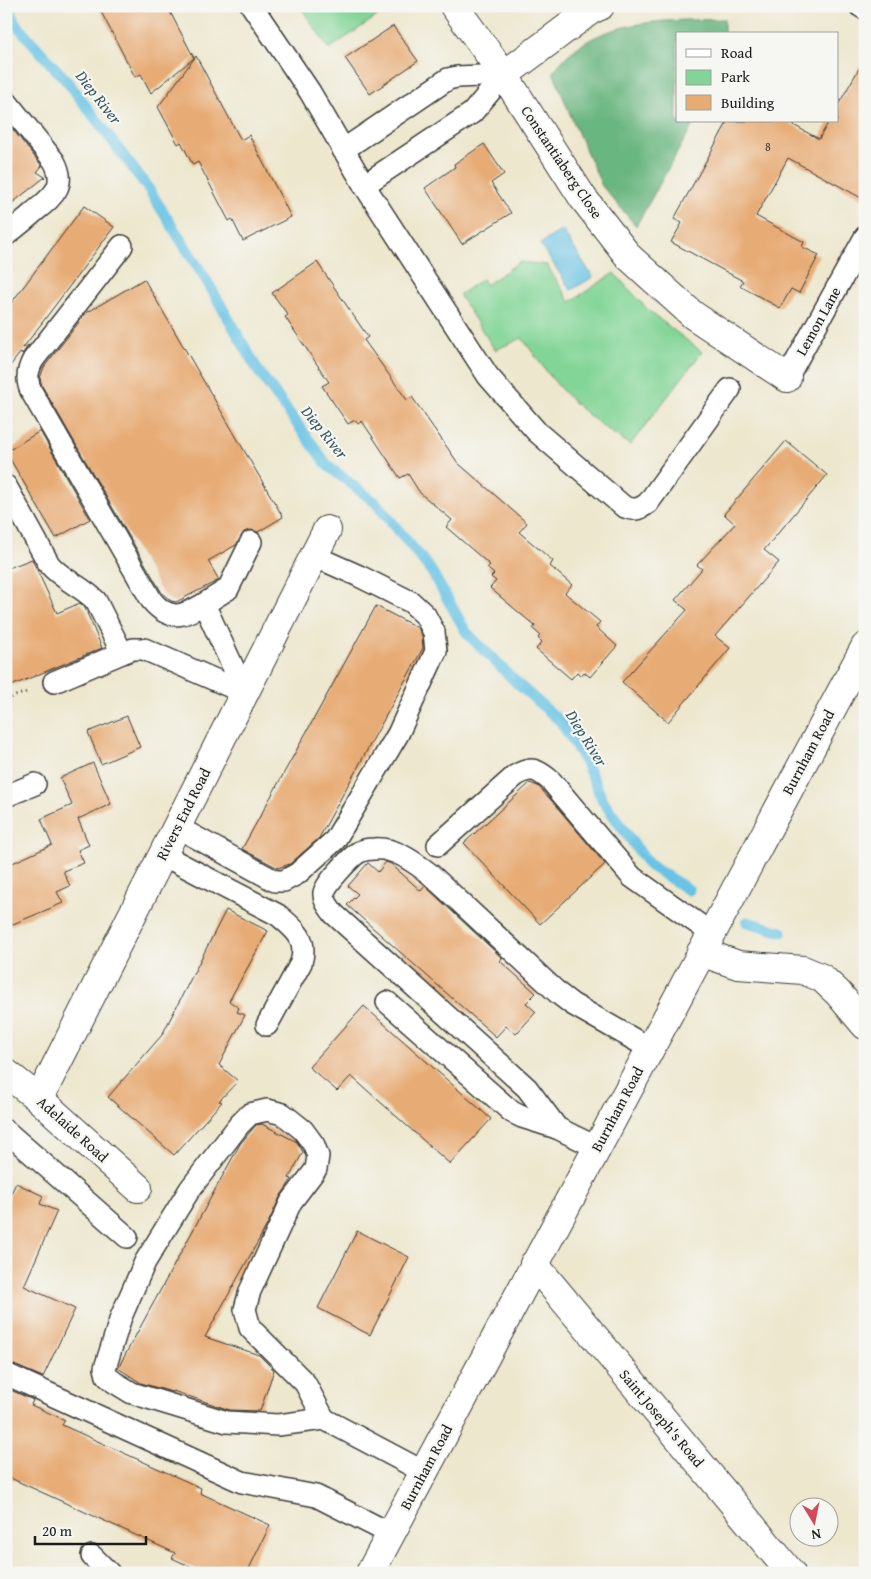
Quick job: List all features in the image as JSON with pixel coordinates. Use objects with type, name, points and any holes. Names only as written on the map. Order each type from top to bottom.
[{"type":"street","name":"Constantiaberg Close","points":[[454,6],[504,75],[582,198],[630,257],[693,315],[786,378]]},
{"type":"street","points":[[504,75],[591,10],[600,6]]},
{"type":"street","name":"Rivers End Road","points":[[40,1099],[327,530]]},
{"type":"street","name":"Burnham Road","points":[[370,1573],[734,888],[865,647]]},
{"type":"street","points":[[710,934],[738,965],[804,970],[822,978],[838,993],[865,1025]]},
{"type":"street","name":"Adelaide Road","points":[[10,1083],[40,1099],[138,1188]]},
{"type":"street","name":"Saint Joseph's Road","points":[[534,1264],[792,1573]]},
{"type":"lane","points":[[252,6],[310,92],[364,185],[488,376],[537,432],[629,509],[636,510],[648,503],[730,389]]},
{"type":"lane","points":[[860,6],[865,10]]},
{"type":"lane","points":[[343,150],[448,79],[504,75]]},
{"type":"lane","points":[[364,185],[476,110],[504,75]]},
{"type":"lane","points":[[6,101],[54,161],[59,170],[60,181],[50,199],[6,235]]},
{"type":"lane","name":"Lemon Lane","points":[[786,378],[865,237]]},
{"type":"lane","points":[[122,246],[33,360],[29,367],[28,384],[30,391],[152,602],[160,610],[170,615],[188,613],[228,589],[252,542]]},
{"type":"lane","points":[[6,486],[50,564],[58,573],[91,595],[96,601],[122,653]]},
{"type":"lane","points":[[177,827],[275,881],[284,881],[297,874],[335,840],[398,734],[436,651],[434,632],[424,615],[411,602],[314,556]]},
{"type":"lane","points":[[204,604],[246,692]]},
{"type":"lane","points":[[54,682],[122,653],[133,649],[144,649],[246,692]]},
{"type":"lane","points":[[438,845],[515,776],[523,771],[533,770],[540,772],[551,782],[632,877],[710,934]]},
{"type":"lane","points":[[6,796],[35,784]]},
{"type":"lane","points":[[557,1128],[527,1088],[334,914],[326,902],[324,893],[330,881],[358,852],[376,849],[392,851],[413,862],[430,874],[559,994],[572,1004],[649,1048]]},
{"type":"lane","points":[[163,855],[278,915],[300,936],[303,945],[303,955],[300,963],[267,1024]]},
{"type":"lane","points":[[388,1002],[512,1112],[557,1128],[596,1147]]},
{"type":"lane","points":[[324,1419],[278,1425],[227,1422],[132,1393],[107,1376],[105,1368],[121,1317],[145,1262],[190,1188],[239,1124],[250,1114],[267,1110],[283,1114],[303,1130],[314,1145],[318,1156],[316,1169],[291,1202],[250,1290],[245,1309],[250,1328],[305,1383],[324,1419],[424,1472]]},
{"type":"lane","points":[[6,1131],[127,1237]]},
{"type":"lane","points":[[6,1374],[242,1482],[316,1496],[391,1534]]},
{"type":"lane","points":[[92,1556],[109,1573]]},
{"type":"green space","points":[[300,6],[392,6],[329,49]]},
{"type":"green space","points":[[724,19],[724,32],[676,32],[676,122],[694,122],[636,226],[602,186],[553,72],[567,56],[586,42],[604,33],[623,27],[663,21]]},
{"type":"green space","points":[[519,262],[547,265],[570,302],[614,273],[649,311],[702,352],[630,445],[594,420],[578,406],[551,378],[522,338],[495,350],[459,295],[482,279],[486,285]]},
{"type":"water","points":[[562,230],[593,277],[571,290],[540,244]]},
{"type":"building","points":[[98,6],[167,6],[194,58],[151,93],[141,74],[135,77]]},
{"type":"building","points":[[393,26],[418,61],[370,94],[345,58]]},
{"type":"building","points":[[196,56],[241,140],[249,135],[291,217],[243,241],[232,219],[229,221],[198,162],[193,165],[181,142],[178,144],[158,107]]},
{"type":"building","points":[[865,58],[865,200],[788,158],[756,216],[804,242],[802,247],[819,255],[799,293],[791,289],[780,308],[740,286],[743,281],[671,242],[682,223],[674,219],[727,122],[788,122],[819,139],[828,122],[838,122],[838,105]]},
{"type":"building","points":[[6,121],[42,166],[37,172],[45,177],[6,208]]},
{"type":"building","points":[[484,144],[504,174],[491,183],[511,213],[462,244],[425,188],[455,167],[454,164]]},
{"type":"building","points":[[84,206],[114,227],[23,348],[29,345],[6,371],[6,310]]},
{"type":"building","points":[[317,262],[368,337],[364,340],[407,400],[412,397],[458,463],[527,523],[519,532],[553,561],[550,566],[572,585],[565,593],[600,622],[596,627],[617,646],[590,677],[584,672],[581,676],[577,672],[571,679],[536,649],[542,642],[538,638],[540,635],[533,629],[535,626],[490,588],[496,581],[491,577],[494,574],[487,568],[490,565],[446,527],[452,520],[420,493],[408,474],[400,478],[362,421],[358,424],[355,420],[348,424],[322,386],[329,382],[285,317],[288,315],[272,293]]},
{"type":"building","points":[[144,279],[283,517],[258,532],[251,530],[244,532],[236,545],[208,561],[219,580],[176,602],[171,601],[162,593],[42,386],[40,378],[44,367],[86,313]]},
{"type":"building","points":[[40,431],[90,519],[56,538],[6,452]]},
{"type":"building","points":[[786,441],[827,475],[764,550],[779,562],[715,636],[730,648],[668,722],[622,682],[687,610],[675,600],[702,569],[697,565],[735,524],[724,514]]},
{"type":"building","points":[[32,559],[57,613],[80,603],[85,608],[102,648],[6,688],[6,569]]},
{"type":"building","points":[[376,606],[418,628],[422,636],[423,648],[319,838],[290,864],[278,868],[242,849]]},
{"type":"building","points":[[127,716],[140,747],[101,764],[88,732]]},
{"type":"building","points":[[93,763],[111,804],[78,819],[89,845],[78,850],[84,863],[63,871],[70,886],[57,892],[63,903],[6,927],[6,866],[52,845],[41,819],[72,805],[60,778]]},
{"type":"building","points":[[530,783],[538,786],[551,800],[605,864],[540,924],[464,843]]},
{"type":"building","points":[[386,862],[391,864],[421,891],[425,886],[502,958],[500,961],[536,993],[526,1003],[536,1012],[516,1034],[506,1026],[496,1037],[347,905],[358,894],[348,886],[368,863],[378,872]]},
{"type":"building","points":[[226,910],[268,931],[229,1001],[239,1008],[237,1012],[245,1015],[219,1065],[238,1081],[219,1101],[222,1102],[174,1155],[108,1097],[162,1035]]},
{"type":"building","points":[[364,1006],[491,1119],[450,1164],[351,1076],[337,1091],[309,1067]]},
{"type":"building","points":[[262,1124],[297,1142],[303,1152],[289,1178],[292,1179],[280,1197],[267,1225],[205,1337],[259,1355],[274,1370],[260,1411],[230,1410],[173,1391],[141,1383],[118,1368],[240,1144],[256,1125]]},
{"type":"building","points":[[16,1183],[43,1196],[40,1204],[57,1211],[24,1286],[75,1309],[43,1377],[6,1362],[6,1204]]},
{"type":"building","points":[[357,1231],[409,1257],[370,1335],[318,1308]]},
{"type":"building","points":[[6,1388],[33,1400],[31,1405],[65,1420],[62,1425],[201,1488],[200,1493],[270,1525],[247,1573],[204,1573],[172,1558],[175,1553],[6,1476]]},
{"type":"waterway","name":"Diep River","points":[[8,6],[15,23],[70,85],[148,188],[208,283],[259,372],[328,466],[376,503],[430,569],[467,633],[518,684],[561,722],[586,763],[603,801],[649,865],[689,890]]},
{"type":"waterway","name":"Diep River","points":[[747,922],[782,932]]}]
